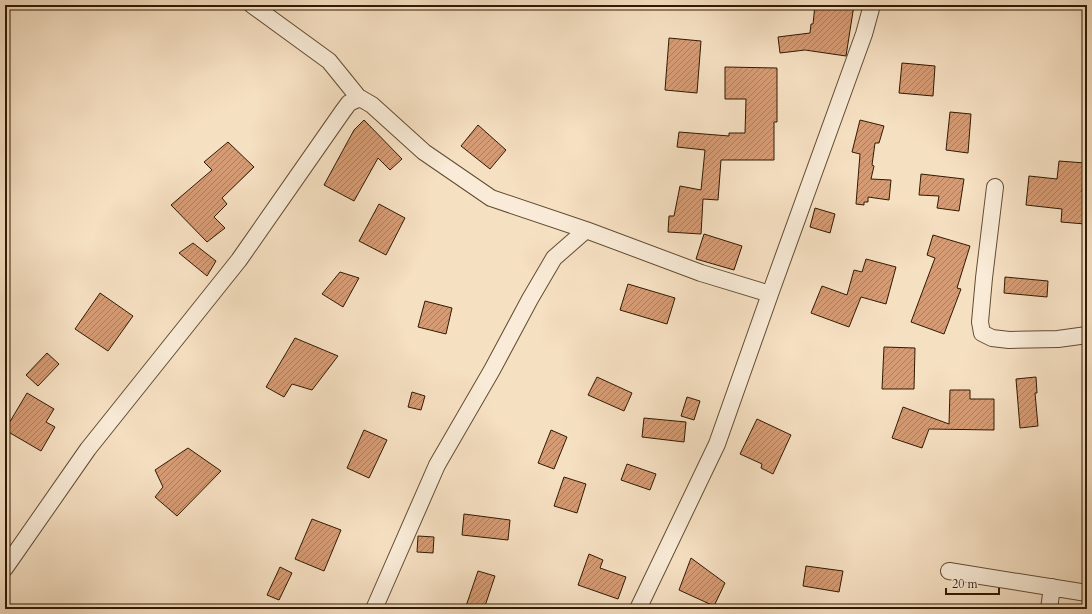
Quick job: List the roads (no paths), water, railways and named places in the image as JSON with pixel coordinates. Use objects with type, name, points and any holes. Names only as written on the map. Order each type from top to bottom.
[{"type":"street","points":[[252,5],[329,61],[359,98],[372,105],[424,152],[491,198],[586,230],[701,272],[770,294]]},
{"type":"street","points":[[638,609],[717,444],[864,34],[872,5]]},
{"type":"street","points":[[5,568],[88,449],[239,260],[349,103],[359,98]]},
{"type":"street","points":[[995,187],[980,322],[982,333],[992,338],[1009,340],[1058,339],[1087,335]]},
{"type":"street","points":[[374,609],[437,465],[554,258],[586,230]]},
{"type":"street","points":[[949,571],[1087,593]]},
{"type":"street","points":[[1048,609],[1052,587]]}]
